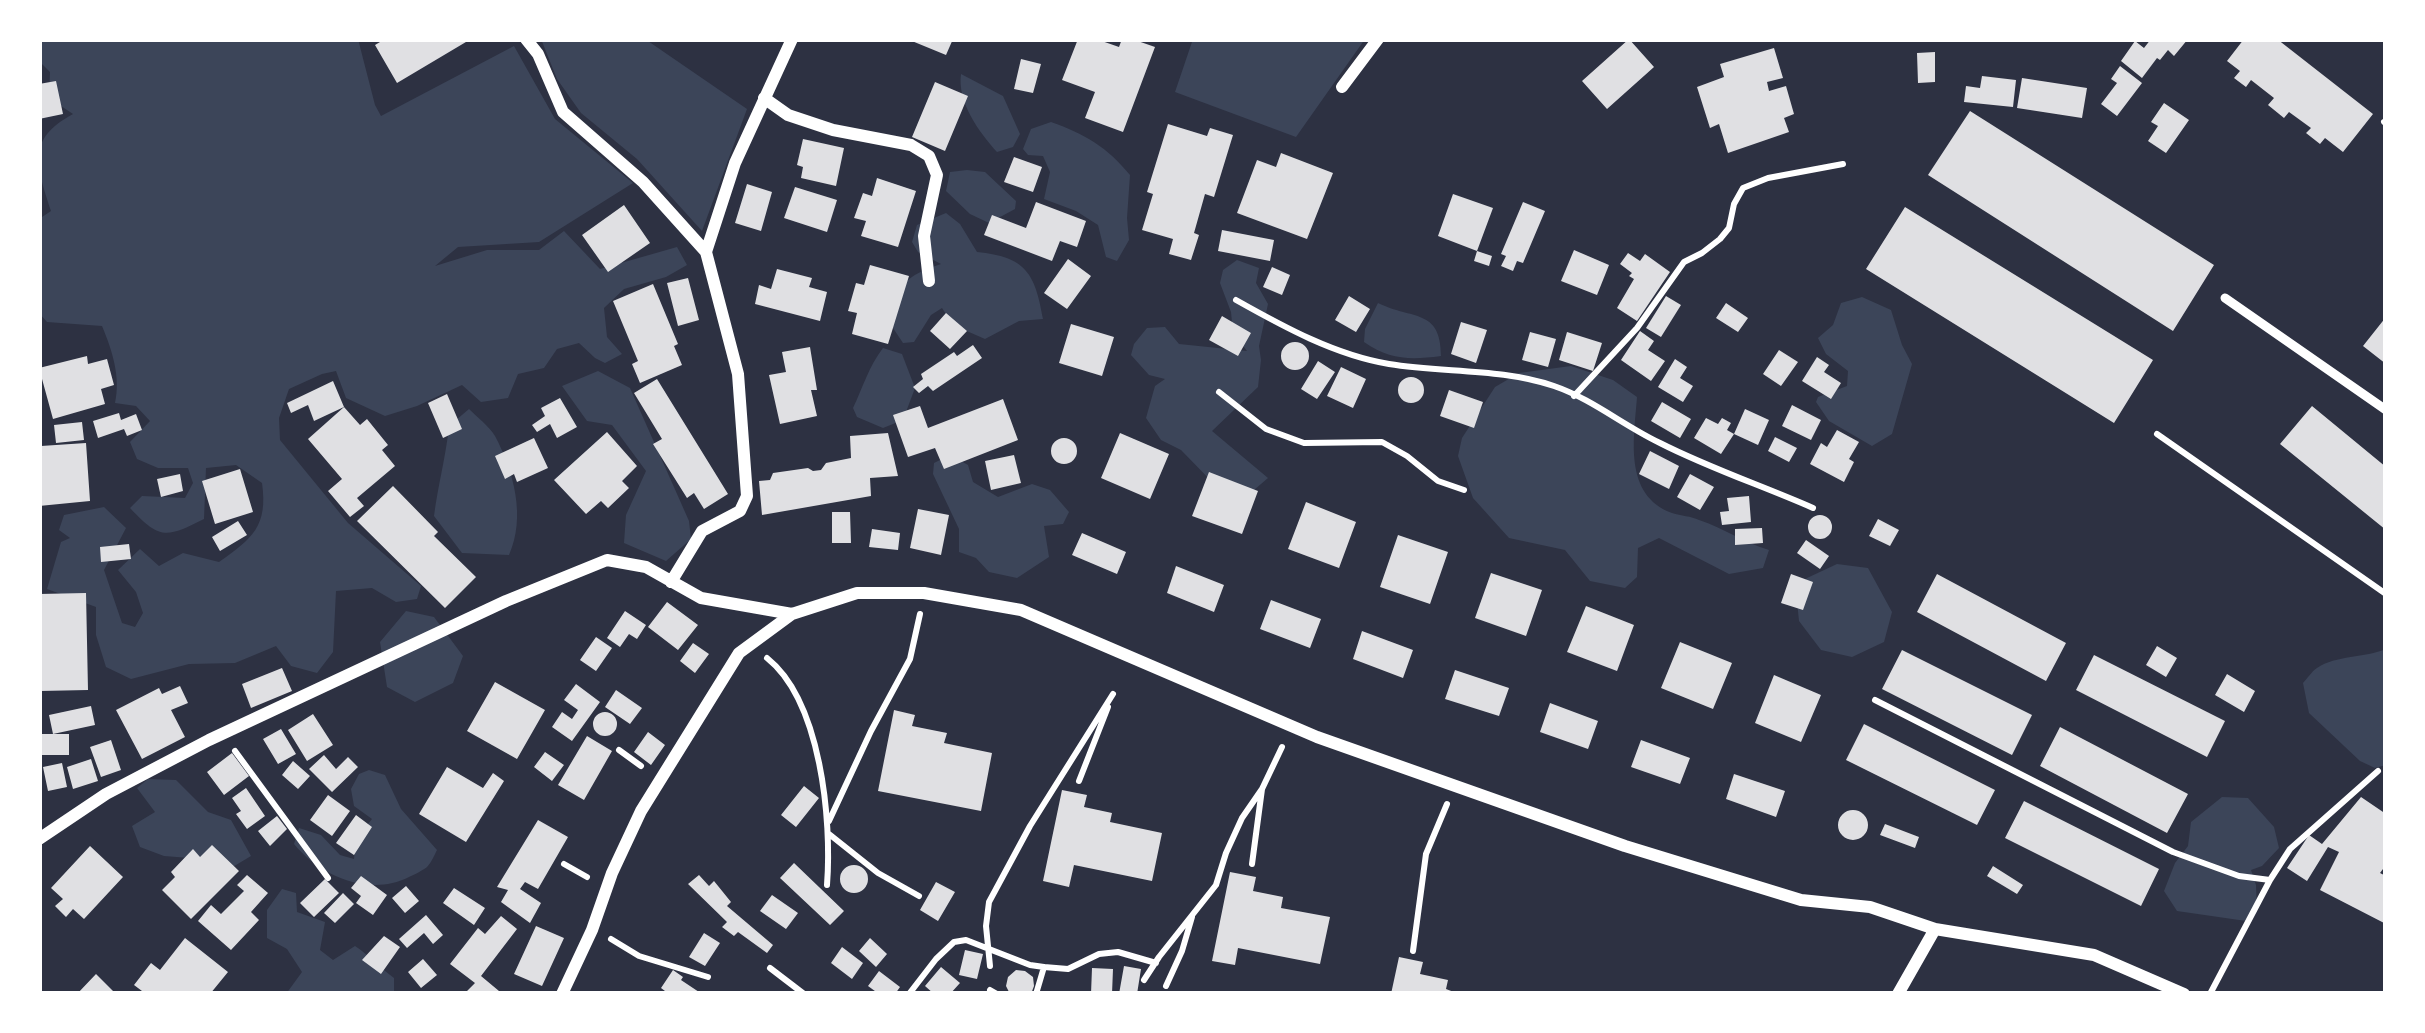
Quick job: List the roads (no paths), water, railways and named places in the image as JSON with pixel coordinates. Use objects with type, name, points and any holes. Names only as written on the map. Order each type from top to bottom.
[{"type":"street","points":[[526,39],[538,54],[563,112],[644,182],[706,252],[738,374],[747,496],[740,511],[703,531],[671,582]]},
{"type":"street","points":[[706,252],[735,163],[792,39]]},
{"type":"street","points":[[1342,87],[1378,39]]},
{"type":"street","points":[[764,98],[788,115],[911,146],[929,156],[937,175],[924,236],[928,280]]},
{"type":"street","points":[[39,839],[106,794],[223,734],[506,601],[607,560],[646,567],[701,598],[792,614]]},
{"type":"street","points":[[562,994],[641,812],[739,653],[792,614],[857,593],[924,593],[1021,610],[1294,727],[1625,846],[1801,900],[1870,907],[1935,929],[2094,955],[2184,994]]},
{"type":"street","points":[[1898,994],[1935,929]]},
{"type":"lane","points":[[2225,298],[2386,410]]}]
